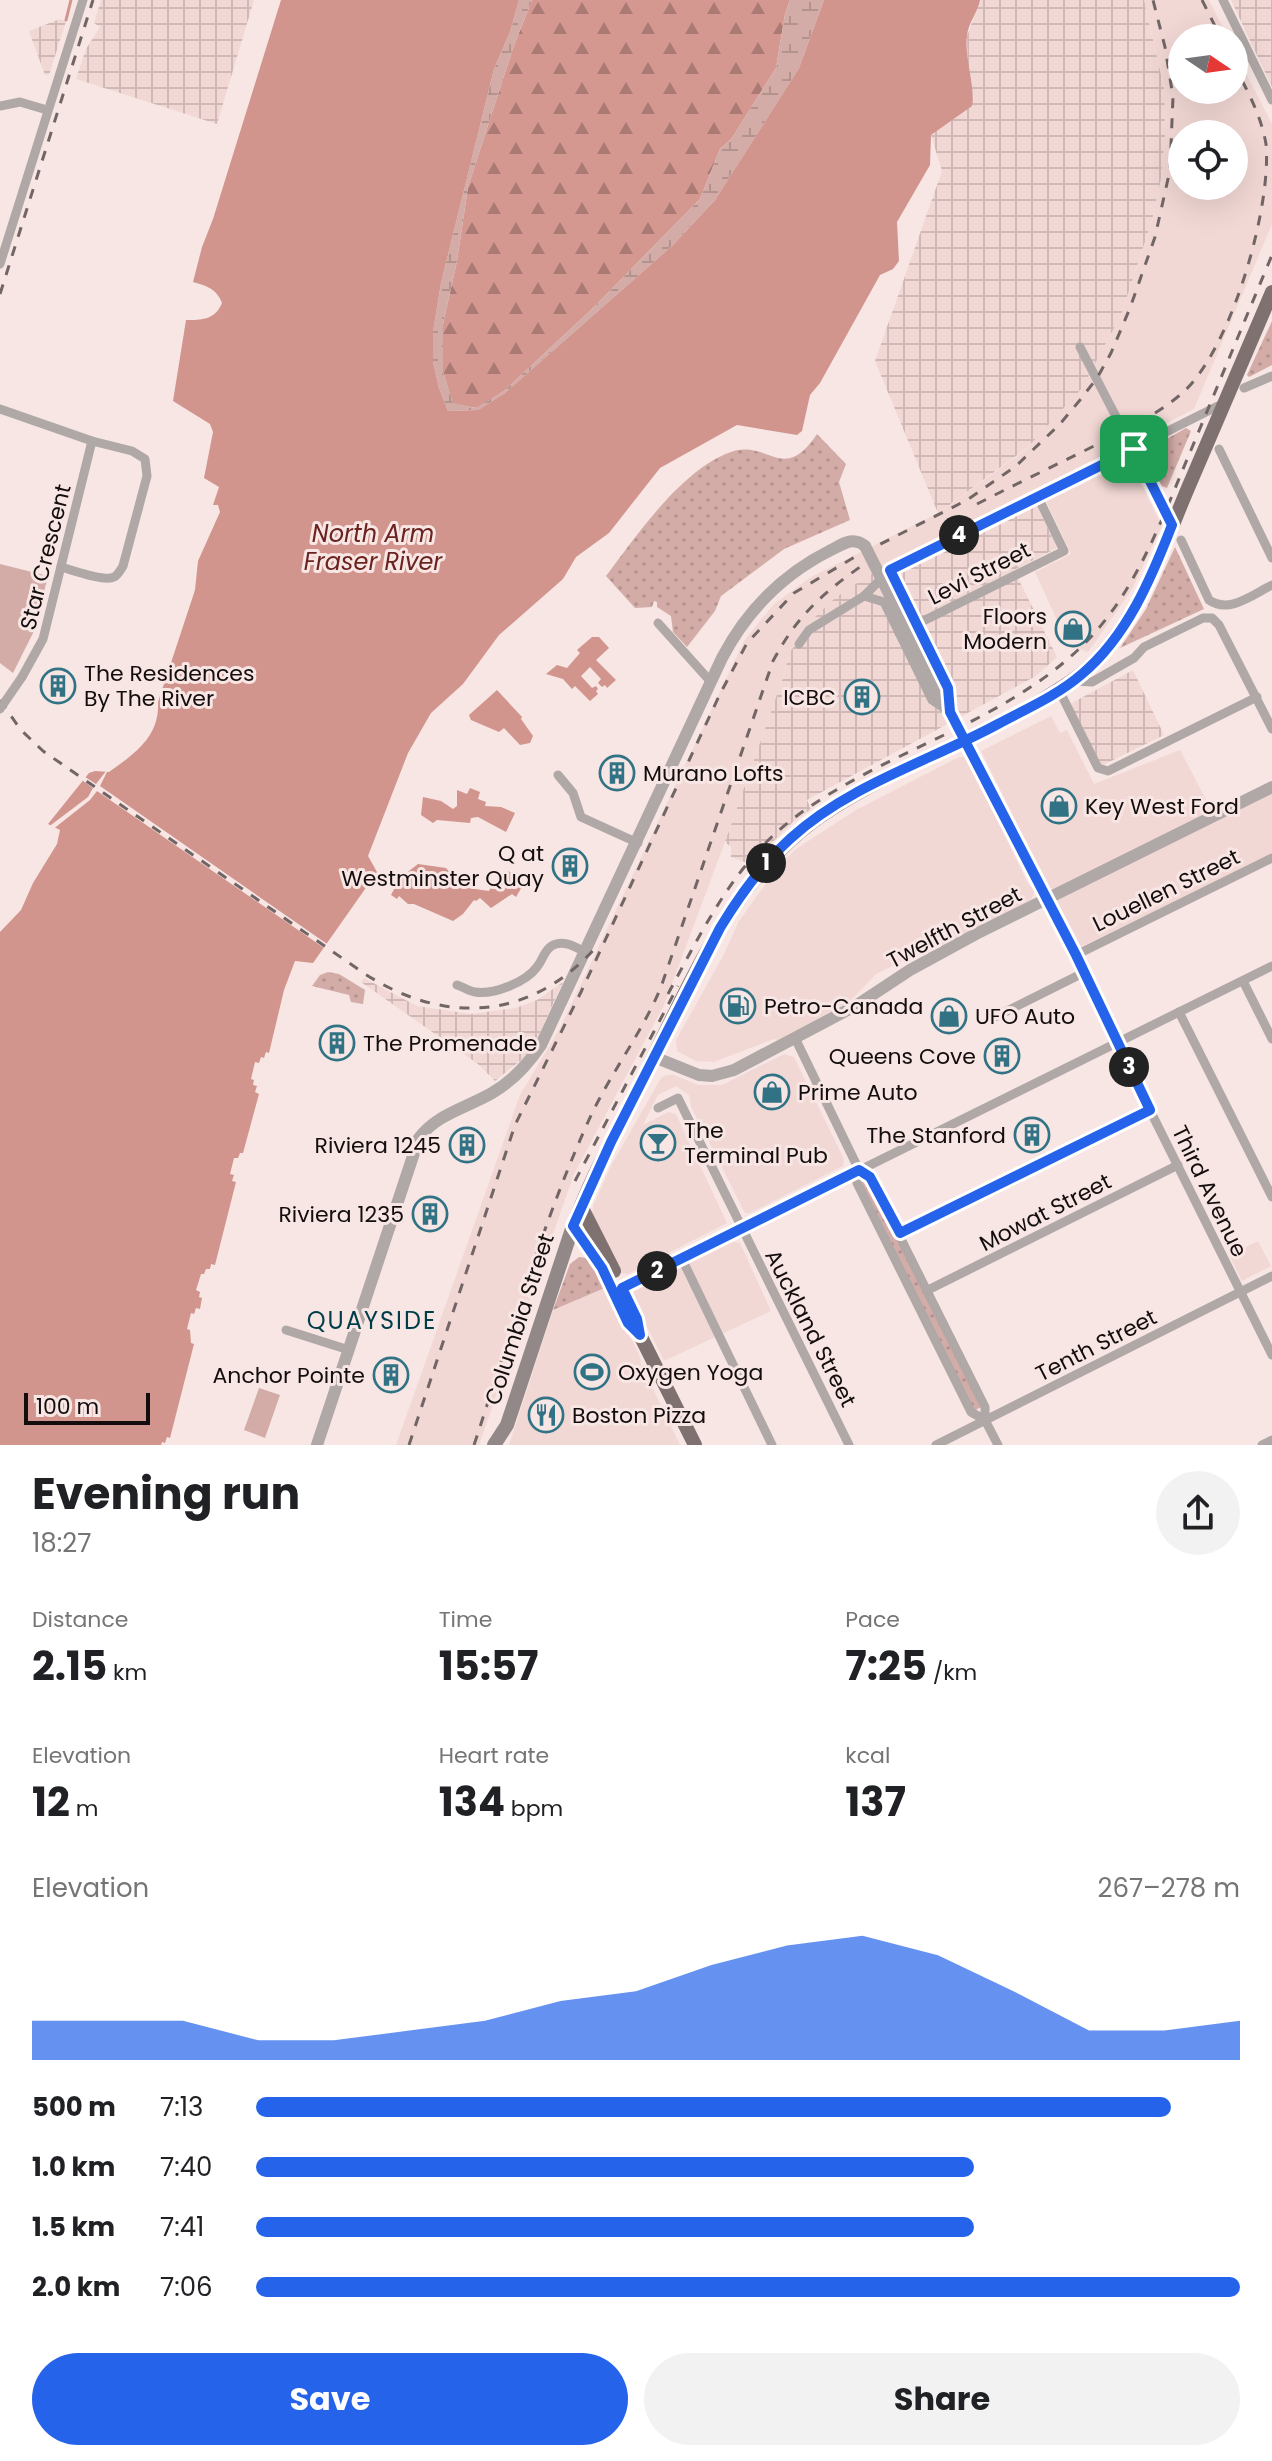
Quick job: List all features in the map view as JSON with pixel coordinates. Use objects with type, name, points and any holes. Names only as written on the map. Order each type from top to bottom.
[{"type":"main road","points":[[640,1335],[628,1323],[602,1268],[573,1226],[720,928],[765,864],[793,836],[871,786],[966,741],[1066,686],[1099,657],[1139,602],[1272,292]]},
{"type":"main road","points":[[581,1206],[695,1445]]},
{"type":"main road","name":"Columbia Street","points":[[505,1445],[507,1425],[573,1226]]},
{"type":"main road","name":"Columbia Street","points":[[494,1445],[507,1425]]},
{"type":"street","points":[[0,264],[83,0]]},
{"type":"street","points":[[1223,0],[1272,100]]},
{"type":"street","points":[[0,106],[20,102],[47,110]]},
{"type":"street","points":[[1080,347],[1172,525]]},
{"type":"street","points":[[1244,388],[1272,376]]},
{"type":"street","points":[[799,644],[809,630],[864,596],[890,570],[1224,403]]},
{"type":"street","points":[[0,409],[92,441],[139,453],[145,459],[147,476],[119,572],[115,577],[104,578],[61,567]]},
{"type":"street","name":"Star Crescent","points":[[0,709],[43,639],[92,441]]},
{"type":"street","points":[[1219,449],[1272,558]]},
{"type":"street","name":"Levi Street","points":[[899,633],[1064,551],[1037,495]]},
{"type":"street","points":[[1181,540],[1209,600],[1226,608],[1272,585]]},
{"type":"street","points":[[317,1445],[419,1138],[440,1117],[495,1092],[529,1062],[541,1045],[711,682],[739,628],[766,596],[788,576],[818,557],[848,542],[860,542],[865,546],[966,741]]},
{"type":"street","points":[[890,570],[949,691],[950,712]]},
{"type":"street","points":[[864,596],[884,602],[932,700],[950,712]]},
{"type":"street","points":[[1257,697],[1108,771],[1102,771],[1098,768],[1066,686],[1092,682],[1134,658],[1144,647],[1203,618],[1216,622],[1257,697],[1272,729]]},
{"type":"street","points":[[658,623],[711,682]]},
{"type":"street","name":"Third Avenue","points":[[966,741],[1085,972],[1272,1355]]},
{"type":"street","points":[[558,775],[573,793],[581,817],[638,843]]},
{"type":"street","name":"Twelfth Street","points":[[654,1057],[685,1071],[712,1076],[734,1070],[857,1005],[910,970],[963,941],[1272,787]]},
{"type":"street","name":"Louellen Street","points":[[1076,955],[1272,858]]},
{"type":"street","points":[[457,985],[475,992],[493,990],[521,980],[531,974],[554,944],[569,944],[586,952]]},
{"type":"street","points":[[622,1288],[1272,966]]},
{"type":"street","points":[[991,1019],[1085,972]]},
{"type":"street","points":[[1243,981],[1272,1039]]},
{"type":"street","points":[[1179,1012],[1272,1197]]},
{"type":"street","points":[[795,1038],[859,1170],[870,1177],[900,1233],[985,1407],[985,1420],[998,1445]]},
{"type":"street","name":"Auckland Street","points":[[658,1108],[678,1098],[849,1445]]},
{"type":"street","points":[[900,1233],[1150,1110]]},
{"type":"street","name":"Mowat Street","points":[[928,1290],[1178,1165]]},
{"type":"street","points":[[859,1170],[857,1183],[971,1412],[985,1420]]},
{"type":"street","points":[[682,1259],[772,1445]]},
{"type":"street","name":"Tenth Street","points":[[936,1445],[1272,1276]]},
{"type":"street","points":[[286,1330],[349,1350]]},
{"type":"street","points":[[1262,1445],[1272,1440]]},
{"type":"shaded area","points":[[101,0],[254,0],[217,124],[76,79],[86,49],[100,27],[94,23]]},
{"type":"shaded area","points":[[980,0],[1144,0],[1164,88],[1165,135],[1161,179],[1152,220],[1121,315],[1082,388],[1027,448],[938,513],[875,361],[942,171],[931,135],[974,98],[968,77],[967,36]]},
{"type":"shaded area","points":[[1144,0],[1209,0],[1221,24],[1168,24],[1168,104],[1248,104],[1248,77],[1272,124],[1272,224],[1194,409],[869,575],[835,598],[788,655],[785,672],[725,842],[664,1005],[574,1174],[479,1445],[396,1445],[520,1095],[560,1028],[744,641],[774,604],[811,577],[938,513],[1027,449],[1121,315],[1152,220],[1161,179],[1164,88]]},
{"type":"shaded area","points":[[1231,0],[1272,0],[1272,87],[1248,36],[1248,24],[1242,24]]},
{"type":"shaded area","points":[[60,19],[66,21],[49,75],[45,75],[29,31]]},
{"type":"shaded area","points":[[1125,459],[1130,462],[1162,526],[1131,591],[1088,652],[1069,646],[1035,572],[1071,554],[1046,501],[1057,491]]},
{"type":"shaded area","points":[[1031,492],[1057,548],[1014,570],[1057,657],[1036,676],[807,800],[811,809],[750,864],[731,857],[731,847],[725,842],[785,672],[788,655],[814,618],[835,598],[869,575]]},
{"type":"shaded area","points":[[1133,670],[1164,735],[1101,766],[1070,704]]},
{"type":"shaded area","points":[[1051,716],[1060,733],[1067,730],[1094,784],[1180,750],[1212,811],[1272,781],[1272,855],[1080,947],[1076,945],[981,751]]},
{"type":"shaded area","points":[[959,757],[965,757],[981,784],[1028,884],[1035,890],[1032,899],[941,946],[935,945],[876,974],[850,1001],[778,1040],[714,1062],[696,1061],[677,1051],[676,1040],[739,921],[777,868],[796,849],[856,810]]},
{"type":"shaded area","points":[[364,978],[417,1006],[471,1014],[516,1008],[537,1000],[563,982],[537,1039],[525,1057],[495,1081],[478,1064],[361,982]]},
{"type":"shaded area","points":[[784,1054],[794,1057],[844,1159],[843,1166],[745,1213],[691,1107],[689,1095],[676,1086],[658,1095],[643,1125],[668,1112],[676,1114],[727,1223],[628,1274],[620,1273],[592,1215],[593,1206],[612,1164],[661,1078],[674,1075],[698,1085],[722,1085]]},
{"type":"shaded area","points":[[731,1241],[740,1243],[771,1311],[664,1361],[633,1299],[634,1291]]},
{"type":"shaded area","points":[[1258,1241],[1271,1266],[1242,1281],[1229,1255]]},
{"type":"shaded area","points":[[607,1287],[680,1445],[509,1445],[553,1310]]},
{"type":"green space","points":[[519,0],[532,0],[513,48],[468,187],[457,261],[443,324],[443,372],[453,403],[476,408],[504,391],[592,309],[700,199],[720,149],[732,138],[776,68],[790,0],[824,0],[799,68],[715,200],[673,245],[505,393],[478,410],[448,411],[433,362],[433,332],[441,283],[494,69],[510,32]]},
{"type":"green space","points":[[532,0],[790,0],[776,68],[732,138],[720,149],[700,199],[592,309],[504,391],[477,408],[453,404],[443,372],[443,324],[457,261],[468,187],[513,48]]},
{"type":"green space","points":[[1272,321],[1272,365],[1249,377],[1247,375]]},
{"type":"green space","points":[[1186,428],[1191,431],[1167,488],[1162,486],[1147,462],[1146,451]]},
{"type":"green space","points":[[817,434],[846,464],[839,482],[850,520],[784,549],[721,596],[715,611],[687,647],[673,632],[671,616],[657,607],[657,602],[654,601],[652,607],[635,608],[606,576],[662,505],[695,473],[731,452],[756,451],[785,459],[795,456]]},
{"type":"green space","points":[[1175,547],[1204,609],[1120,648],[1146,609]]},
{"type":"green space","points":[[0,564],[48,576],[34,631],[13,673],[0,663]]},
{"type":"green space","points":[[328,972],[339,974],[365,990],[363,1004],[351,1002],[349,995],[312,986],[320,975]]},
{"type":"green space","points":[[867,1179],[981,1407],[974,1411],[861,1183]]},
{"type":"green space","points":[[579,1257],[587,1258],[607,1287],[553,1310],[570,1264]]},
{"type":"green space","points":[[259,1388],[280,1395],[265,1438],[244,1430]]},
{"type":"water","name":"North Arm Fraser River","points":[[281,0],[519,0],[510,32],[494,69],[441,283],[433,332],[433,362],[448,411],[478,410],[505,393],[673,245],[715,200],[799,68],[824,0],[980,0],[967,36],[972,106],[931,135],[930,165],[897,222],[899,261],[893,269],[880,275],[820,383],[810,395],[802,431],[797,435],[737,425],[660,468],[609,533],[576,557],[563,579],[499,635],[463,684],[431,713],[408,753],[368,856],[377,872],[313,963],[295,961],[284,990],[269,1053],[261,1057],[259,1063],[255,1062],[251,1079],[257,1086],[255,1092],[259,1094],[243,1153],[234,1158],[230,1174],[234,1175],[232,1181],[236,1182],[215,1265],[211,1264],[210,1269],[201,1274],[196,1290],[202,1298],[200,1309],[196,1308],[194,1314],[191,1313],[187,1329],[194,1344],[170,1438],[167,1437],[161,1445],[0,1445],[0,932],[21,910],[57,844],[60,830],[48,824],[89,773],[109,772],[136,751],[150,735],[195,590],[198,561],[220,512],[218,505],[213,505],[219,487],[204,478],[213,432],[210,424],[173,401],[186,320],[212,316],[222,303],[211,289],[193,282]]},
{"type":"water","points":[[592,637],[599,637],[609,648],[596,660],[616,680],[607,688],[605,685],[602,687],[598,683],[601,679],[590,667],[581,676],[592,688],[596,686],[598,689],[598,694],[590,701],[575,686],[572,689],[563,679],[546,674],[557,665],[567,668],[580,653],[577,650]]},
{"type":"water","points":[[497,690],[522,717],[533,736],[530,743],[520,745],[504,728],[499,732],[471,720],[469,715]]},
{"type":"water","points":[[470,788],[480,792],[478,799],[486,802],[485,806],[501,807],[515,813],[506,832],[478,817],[471,818],[470,823],[437,820],[433,823],[421,815],[423,797],[441,801],[453,809],[457,806],[457,790],[467,794]]},
{"type":"water","points":[[418,864],[446,868],[455,878],[454,886],[489,891],[492,884],[499,888],[508,871],[521,879],[523,885],[516,897],[512,894],[491,908],[480,898],[474,900],[453,921],[391,895],[400,878]]},
{"type":"pier","points":[[110,766],[100,786],[330,946],[327,950],[97,791],[52,830],[47,828],[88,797],[93,788],[79,778],[82,775],[96,784]]},
{"type":"waterway","points":[[66,20],[71,0]]},
{"type":"railway","points":[[0,294],[93,0]]},
{"type":"railway","points":[[409,1445],[515,1125],[747,643],[794,593],[853,558],[967,500],[1016,466],[1060,424],[1097,378],[1111,353],[1155,237],[1170,170],[1173,97],[1153,0]]},
{"type":"railway","points":[[1202,0],[1214,24]]},
{"type":"railway","points":[[977,504],[1142,421],[1180,395],[1198,375],[1231,314],[1255,241],[1262,204],[1266,144],[1248,93]]},
{"type":"railway","points":[[668,994],[737,876],[754,855],[794,818],[867,773],[1021,694],[1056,669],[1106,620],[1148,550],[1272,255]]},
{"type":"railway","points":[[474,1445],[527,1282],[571,1161],[596,1105],[661,987],[773,661],[782,644],[813,605],[867,562]]},
{"type":"railway","points":[[0,700],[20,729],[43,751],[365,974],[396,991],[426,1002],[457,1008],[487,1007],[516,1001],[545,989],[572,971],[597,946]]},
{"type":"railway","points":[[575,1181],[678,986]]},
{"type":"place","name":"Floors Modern","points":[[1073,629]]},
{"type":"place","name":"The Residences By The River","points":[[58,686]]},
{"type":"place","name":"ICBC","points":[[862,697]]},
{"type":"place","name":"Murano Lofts","points":[[617,773]]},
{"type":"place","name":"Key West Ford","points":[[1059,806]]},
{"type":"place","name":"Q at Westminster Quay","points":[[570,866]]},
{"type":"place","name":"Petro-Canada","points":[[738,1006]]},
{"type":"place","name":"UFO Auto","points":[[949,1016]]},
{"type":"place","name":"The Promenade","points":[[337,1043]]},
{"type":"place","name":"Queens Cove","points":[[1002,1056]]},
{"type":"place","name":"Prime Auto","points":[[772,1092]]},
{"type":"place","name":"The Stanford","points":[[1032,1135]]},
{"type":"place","name":"The Terminal Pub","points":[[658,1143]]},
{"type":"place","name":"Riviera 1245","points":[[467,1145]]},
{"type":"place","name":"Riviera 1235","points":[[430,1214]]},
{"type":"place","name":"Oxygen Yoga","points":[[592,1372]]},
{"type":"place","name":"Anchor Pointe","points":[[391,1375]]},
{"type":"place","name":"Boston Pizza","points":[[546,1415]]},
{"type":"district","name":"QUAYSIDE","points":[[372,1321]]},
{"type":"route","points":[[1134,449],[890,570],[948,688],[950,712],[956,725],[966,741],[1076,955],[1150,1110],[900,1233],[870,1177],[859,1170],[622,1288],[637,1319],[640,1335],[628,1323],[602,1268],[573,1226],[611,1142],[720,928],[765,864],[793,836],[871,786],[966,741],[1073,681],[1099,657],[1139,602],[1172,525],[1134,449]]}]
